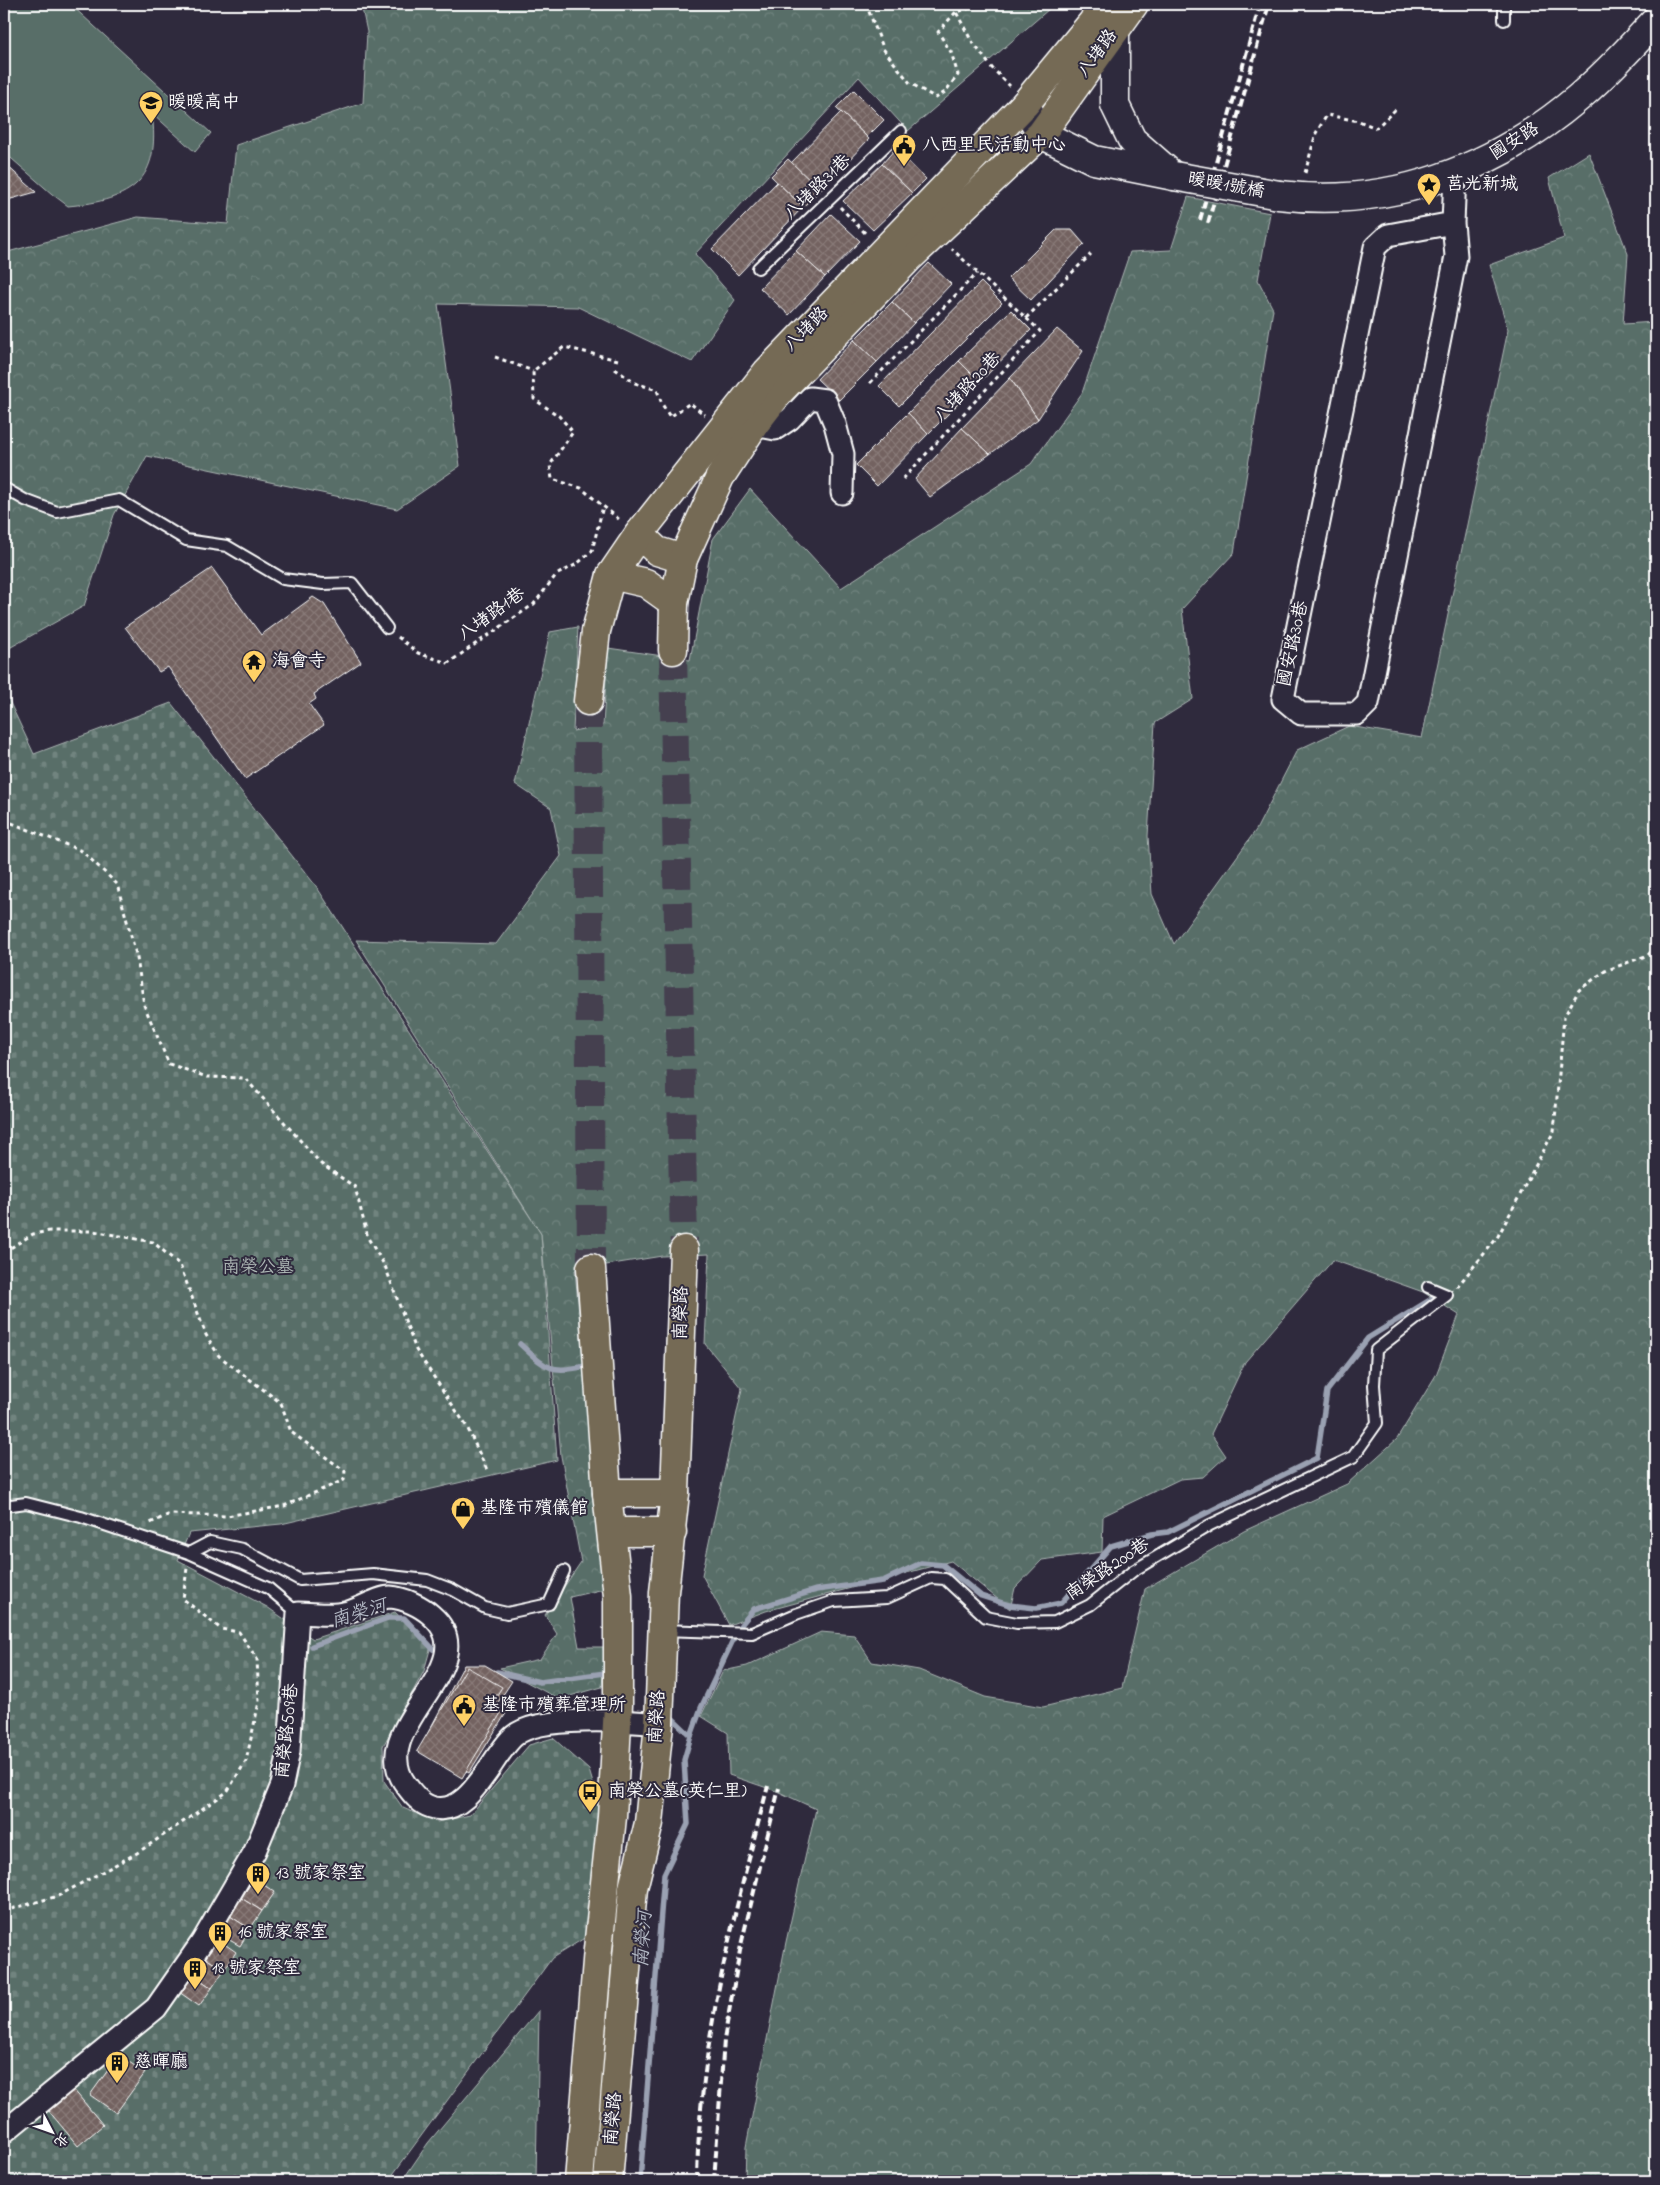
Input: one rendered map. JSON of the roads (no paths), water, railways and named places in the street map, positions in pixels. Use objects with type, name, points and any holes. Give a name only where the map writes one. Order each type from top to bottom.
[{"type":"main road","name":"八堵路","points":[[588,701],[596,631],[611,575],[638,534],[767,372],[1025,104],[1092,23],[1104,4]]},
{"type":"main road","name":"八堵路","points":[[673,650],[674,603],[682,559],[720,477],[754,425],[781,390],[936,231],[1041,134],[1134,4]]},
{"type":"main road","points":[[638,534],[657,551],[682,559]]},
{"type":"main road","points":[[611,575],[646,583],[674,603]]},
{"type":"main road","name":"南榮路","points":[[608,2181],[633,1888],[649,1823],[659,1724],[661,1630],[675,1493],[684,1250]]},
{"type":"main road","name":"南榮路","points":[[579,2181],[598,1949],[612,1817],[617,1720],[618,1596],[607,1493],[591,1268]]},
{"type":"main road","points":[[607,1493],[675,1493]]},
{"type":"main road","points":[[612,1532],[672,1532]]},
{"type":"street","name":"國安路","points":[[1288,196],[1328,198],[1380,193],[1455,174],[1506,150],[1552,118],[1607,72],[1656,20]]},
{"type":"street","points":[[1115,32],[1115,106],[1132,140],[1174,176]]},
{"type":"street","points":[[1025,104],[1041,134],[1094,160],[1174,176]]},
{"type":"street","name":"國安路30巷","points":[[1454,223],[1388,235],[1375,247],[1283,699],[1301,714],[1357,714],[1368,703],[1456,256],[1454,223],[1455,174]]},
{"type":"street","name":"暖暖1號橋","points":[[1174,176],[1288,196]]},
{"type":"street","points":[[754,425],[775,429],[790,419],[810,398],[825,400],[835,424],[843,454],[842,493]]},
{"type":"street","points":[[298,1613],[343,1614],[390,1597],[421,1606],[436,1619],[445,1637],[447,1655],[441,1671],[404,1728],[397,1754],[399,1776],[415,1796],[430,1807],[444,1809],[463,1802],[514,1736],[530,1727],[617,1720],[659,1724]]},
{"type":"street","name":"南榮路509巷","points":[[4,2132],[156,2008],[202,1942],[250,1859],[282,1785],[288,1751],[298,1613]]},
{"type":"lane","points":[[1504,4],[1504,20]]},
{"type":"lane","name":"八堵路31巷","points":[[758,268],[901,131]]},
{"type":"lane","points":[[4,488],[25,500],[56,512],[119,500],[186,540],[227,546],[283,579],[323,584],[352,583],[387,628]]},
{"type":"lane","name":"南榮路200巷","points":[[661,1630],[752,1633],[796,1614],[834,1601],[887,1598],[931,1578],[945,1579],[986,1617],[1017,1623],[1055,1622],[1090,1605],[1133,1570],[1210,1525],[1353,1457],[1377,1423],[1376,1350],[1444,1298],[1428,1287]]},
{"type":"lane","points":[[4,1506],[26,1503],[81,1517],[189,1553],[268,1588],[298,1613]]},
{"type":"lane","points":[[189,1553],[210,1542],[242,1549],[300,1580],[373,1574],[427,1580],[453,1590],[485,1608],[506,1613],[549,1604],[564,1571]]},
{"type":"waterway","points":[[740,1626],[754,1609],[816,1590],[883,1581],[921,1563],[943,1565],[981,1596],[1009,1605],[1036,1608],[1061,1603],[1111,1546],[1152,1534],[1168,1532],[1317,1458],[1327,1391],[1368,1338],[1433,1298]]},
{"type":"waterway","points":[[520,1344],[536,1359],[549,1367],[564,1369],[586,1366]]},
{"type":"waterway","name":"南榮河","points":[[312,1646],[388,1618],[404,1618],[433,1649]]},
{"type":"waterway","points":[[691,1736],[701,1708],[733,1640]]},
{"type":"waterway","name":"南榮河","points":[[497,1672],[540,1682],[605,1673]]},
{"type":"waterway","name":"南榮河","points":[[640,2181],[664,1874],[688,1824],[684,1760],[691,1736],[669,1715]]},
{"type":"tunnel","points":[[673,650],[684,1250]]},
{"type":"tunnel","points":[[588,701],[591,1268]]},
{"type":"railway","points":[[1200,220],[1260,4]]},
{"type":"railway","points":[[1208,223],[1269,4]]},
{"type":"railway","points":[[697,2181],[699,2130],[711,2031],[742,1884],[768,1786]]},
{"type":"railway","points":[[714,2181],[724,2040],[741,1945],[779,1788]]},
{"type":"place","name":"暖暖高中","points":[[151,124]]},
{"type":"place","name":"八西里民活動中心","points":[[904,167]]},
{"type":"place","name":"莒光新城","points":[[1429,206]]},
{"type":"place","name":"海會寺","points":[[254,683]]},
{"type":"place","name":"基隆市殯儀館","points":[[463,1530]]},
{"type":"place","name":"基隆市殯葬管理所","points":[[464,1727]]},
{"type":"place","name":"南榮公墓(英仁里)","points":[[590,1813]]},
{"type":"place","name":"13 號家祭室","points":[[258,1895]]},
{"type":"place","name":"16 號家祭室","points":[[220,1954]]},
{"type":"place","name":"18 號家祭室","points":[[195,1990]]},
{"type":"place","name":"慈暉廳","points":[[117,2084]]},
{"type":"park label","name":"南榮公墓","points":[[258,1268]]}]
